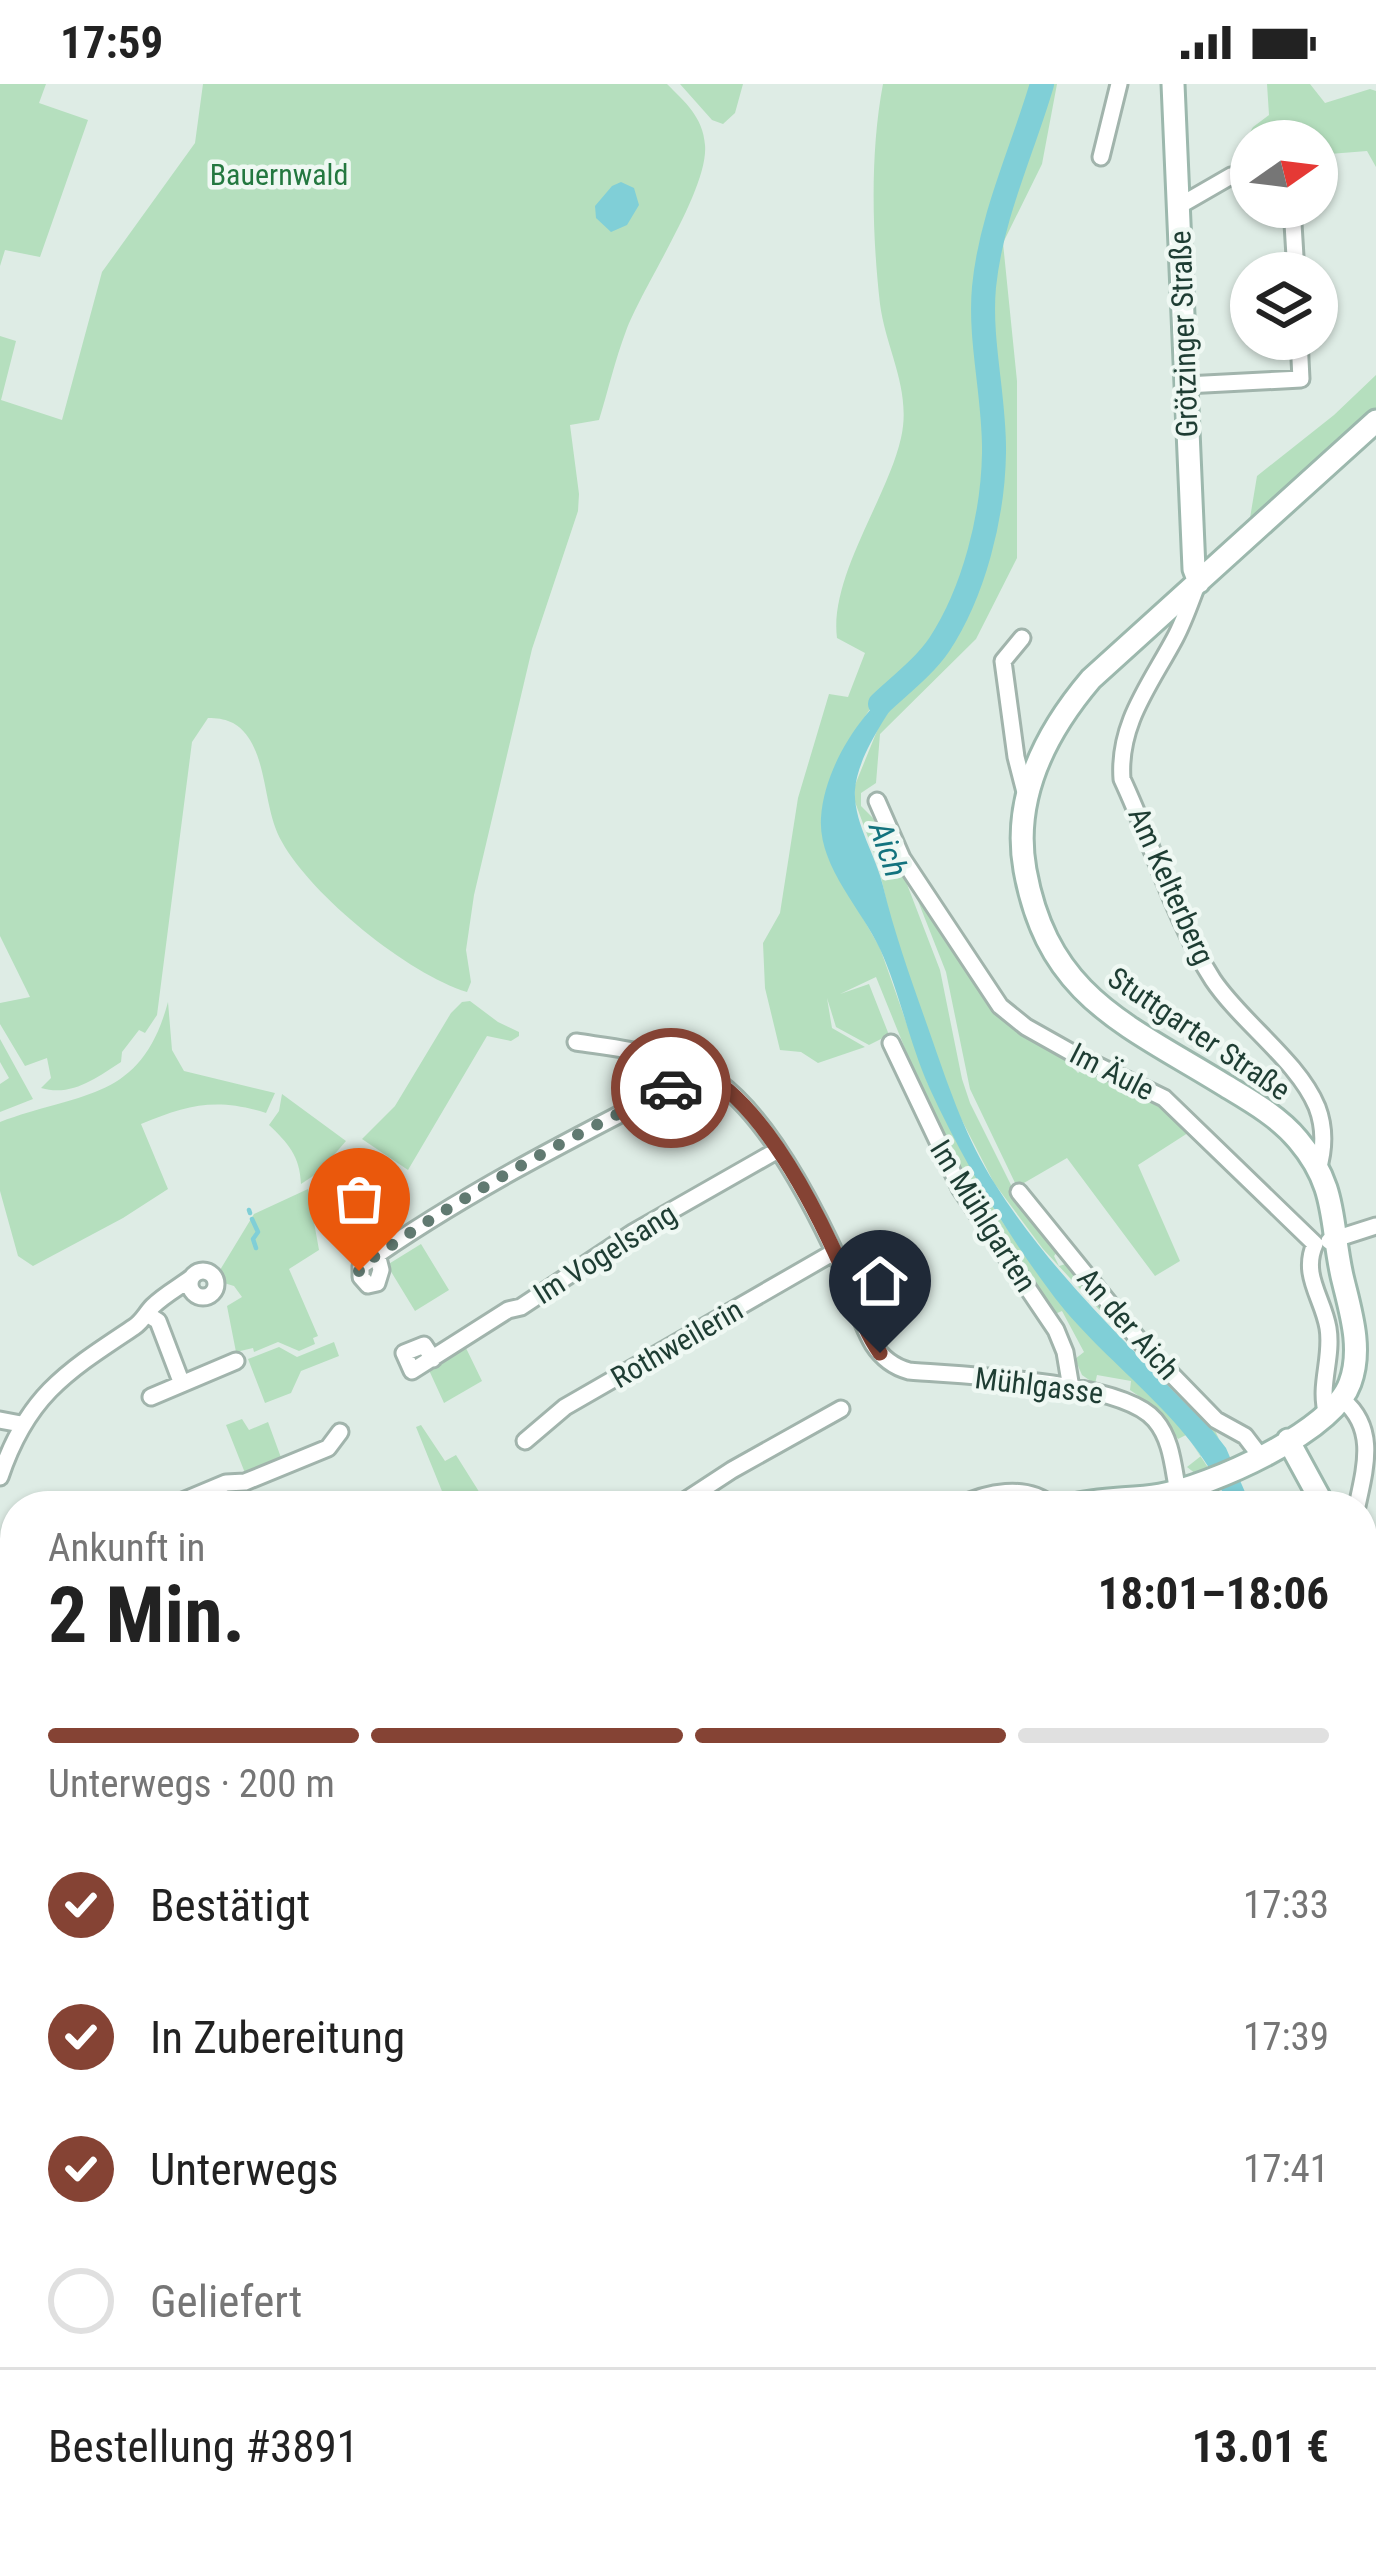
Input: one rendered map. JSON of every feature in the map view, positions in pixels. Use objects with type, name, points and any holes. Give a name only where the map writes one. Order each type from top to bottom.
[{"type":"main road","name":"Grötzinger Straße","points":[[1173,84],[1198,582]]},
{"type":"main road","name":"Stuttgarter Straße","points":[[1335,1407],[1352,1379],[1355,1352],[1335,1213],[1318,1171],[1298,1140],[1275,1118],[1086,995],[1045,941],[1023,859],[1026,796],[1044,750],[1071,703],[1115,656],[1376,422]]},
{"type":"main road","points":[[1181,1491],[1239,1468],[1255,1449],[1288,1440],[1335,1407]]},
{"type":"main road","points":[[1288,1440],[1316,1491]]},
{"type":"street","points":[[1101,157],[1119,84]]},
{"type":"street","points":[[1179,206],[1230,177]]},
{"type":"street","points":[[1186,385],[1301,379],[1300,360]]},
{"type":"street","name":"Am Kelterberg","points":[[1198,582],[1178,633],[1128,723],[1120,752],[1122,779],[1212,979],[1243,1020],[1302,1080],[1317,1107],[1323,1142],[1318,1171]]},
{"type":"street","points":[[1022,638],[1003,662],[1026,796]]},
{"type":"street","name":"Im Äule","points":[[877,801],[902,858],[987,991],[1012,1017],[1073,1054],[1164,1098],[1315,1244]]},
{"type":"street","name":"Im Äule","points":[[922,869],[952,931]]},
{"type":"street","name":"Mühlgasse","points":[[576,1042],[636,1052],[702,1072],[739,1099],[778,1150],[834,1252],[874,1344],[890,1363],[909,1371],[1113,1394],[1142,1407],[1154,1419],[1170,1448],[1178,1491]]},
{"type":"street","name":"Im Mühlgarten","points":[[891,1043],[960,1188],[1056,1330],[1071,1388]]},
{"type":"street","points":[[377,1254],[520,1167],[702,1072]]},
{"type":"street","name":"Im Vogelsang","points":[[433,1359],[634,1232],[778,1150]]},
{"type":"street","name":"An der Aich","points":[[1018,1192],[1143,1345],[1216,1420],[1255,1449]]},
{"type":"street","points":[[1360,1491],[1366,1466],[1363,1416],[1335,1407],[1323,1396],[1329,1334],[1308,1265],[1315,1244],[1376,1226]]},
{"type":"street","name":"Rothweilerin","points":[[524,1442],[565,1407],[834,1252]]},
{"type":"street","points":[[0,1477],[21,1424],[67,1371],[140,1323],[191,1278]]},
{"type":"street","points":[[147,1314],[158,1322],[182,1384]]},
{"type":"street","points":[[151,1396],[236,1361]]},
{"type":"street","points":[[702,1491],[842,1408]]},
{"type":"street","points":[[0,1420],[21,1424]]},
{"type":"street","points":[[207,1491],[226,1483],[245,1483],[328,1448],[340,1432]]},
{"type":"green space","points":[[0,84],[46,84],[39,103],[88,120],[40,257],[5,250],[0,266]]},
{"type":"green space","name":"Bauernwald","points":[[203,84],[667,84],[701,126],[703,164],[686,211],[626,331],[599,420],[570,425],[578,511],[532,649],[474,895],[466,950],[471,982],[467,992],[390,951],[315,886],[276,830],[259,761],[248,737],[231,722],[208,718],[192,742],[157,1015],[145,1033],[139,1030],[122,1052],[121,1062],[83,1084],[52,1090],[41,1088],[51,1078],[47,1058],[25,1066],[0,1024],[0,1003],[30,997],[0,936],[0,336],[16,341],[1,400],[62,420],[102,272],[195,143]]},
{"type":"green space","points":[[680,84],[743,84],[735,113],[723,124],[712,120]]},
{"type":"green space","points":[[883,84],[1057,84],[1042,164],[1003,243],[1017,381],[1017,558],[976,639],[880,734],[876,783],[861,793],[861,806],[880,825],[895,853],[940,970],[970,1103],[1016,1195],[1058,1251],[1054,1256],[1059,1266],[1069,1263],[1104,1309],[1211,1422],[1219,1439],[1043,1249],[994,1183],[951,1099],[855,802],[855,785],[879,726],[906,686],[876,700],[848,742],[821,820],[828,857],[880,948],[928,1084],[997,1214],[1055,1297],[1175,1418],[1191,1442],[1186,1435],[1178,1439],[1156,1408],[1130,1390],[1131,1381],[1097,1375],[1095,1384],[1082,1375],[1075,1359],[1084,1352],[1062,1311],[1055,1314],[989,1221],[944,1145],[876,977],[840,994],[869,984],[889,1035],[869,1045],[836,1027],[827,998],[832,1028],[865,1047],[818,1063],[801,1052],[780,1050],[765,988],[763,943],[780,913],[798,798],[829,694],[848,697],[865,653],[837,638],[837,614],[850,563],[894,461],[904,420],[901,387],[880,304],[875,250],[874,165]]},
{"type":"green space","points":[[1267,84],[1310,84],[1325,103],[1376,91],[1376,167],[1367,151],[1338,153],[1338,120],[1262,120],[1269,115]]},
{"type":"green space","points":[[1376,375],[1376,408],[1250,518],[1257,476]]},
{"type":"green space","points":[[907,873],[968,974],[1009,1024],[1078,1073],[1087,1066],[1156,1098],[1191,1131],[1138,1165],[1180,1261],[1155,1276],[1067,1158],[1017,1187],[970,1089],[946,972]]},
{"type":"green space","points":[[470,1001],[519,1036],[511,1041],[487,1036],[408,1170],[362,1139],[395,1106],[451,1013]]},
{"type":"green space","points":[[168,1002],[172,1050],[184,1071],[275,1093],[266,1113],[232,1105],[202,1105],[141,1124],[168,1189],[33,1266],[18,1256],[0,1191],[0,1122],[82,1097],[125,1076],[156,1035]]},
{"type":"green space","points":[[0,1039],[33,1099],[0,1112],[0,1084],[9,1078],[0,1062]]},
{"type":"green space","points":[[282,1094],[346,1141],[319,1172],[301,1184],[292,1151],[269,1125],[279,1111]]},
{"type":"green space","points":[[308,1189],[319,1250],[289,1269],[318,1336],[313,1338],[315,1344],[299,1351],[278,1342],[254,1352],[253,1348],[236,1352],[227,1306],[242,1297],[234,1286],[224,1283],[220,1270],[254,1214]]},
{"type":"green space","points":[[421,1244],[449,1290],[415,1311],[387,1265]]},
{"type":"green space","points":[[334,1342],[339,1356],[301,1371],[291,1393],[265,1403],[248,1359],[279,1347],[297,1357]]},
{"type":"green space","points":[[465,1346],[482,1381],[444,1403],[428,1368]]},
{"type":"green space","points":[[242,1419],[249,1430],[268,1422],[283,1463],[247,1478],[226,1425]]},
{"type":"green space","points":[[421,1425],[445,1461],[456,1455],[479,1491],[442,1491],[416,1427]]},
{"type":"green space","points":[[1201,1456],[1209,1469],[1196,1474],[1187,1467]]},
{"type":"water","points":[[621,182],[634,188],[639,205],[627,225],[611,232],[596,218],[595,206]]},
{"type":"water","points":[[902,681],[907,685],[861,764],[855,802],[960,1115],[985,1167],[1018,1218],[1097,1313],[1212,1430],[1226,1448],[1245,1491],[1222,1491],[1173,1421],[1055,1298],[1019,1248],[942,1115],[880,949],[833,870],[822,836],[824,799],[837,760],[860,723]]},
{"type":"waterway","name":"Aich","points":[[880,704],[939,645],[962,602],[979,553],[994,453],[984,287],[1000,209],[1042,84]]},
{"type":"waterway","points":[[252,1219],[258,1232],[253,1239],[256,1248]]},
{"type":"way so far","points":[[359,1271],[433,1216],[671,1088]]},
{"type":"route","points":[[671,1088],[702,1072],[758,1120],[841,1265],[880,1353]]}]
